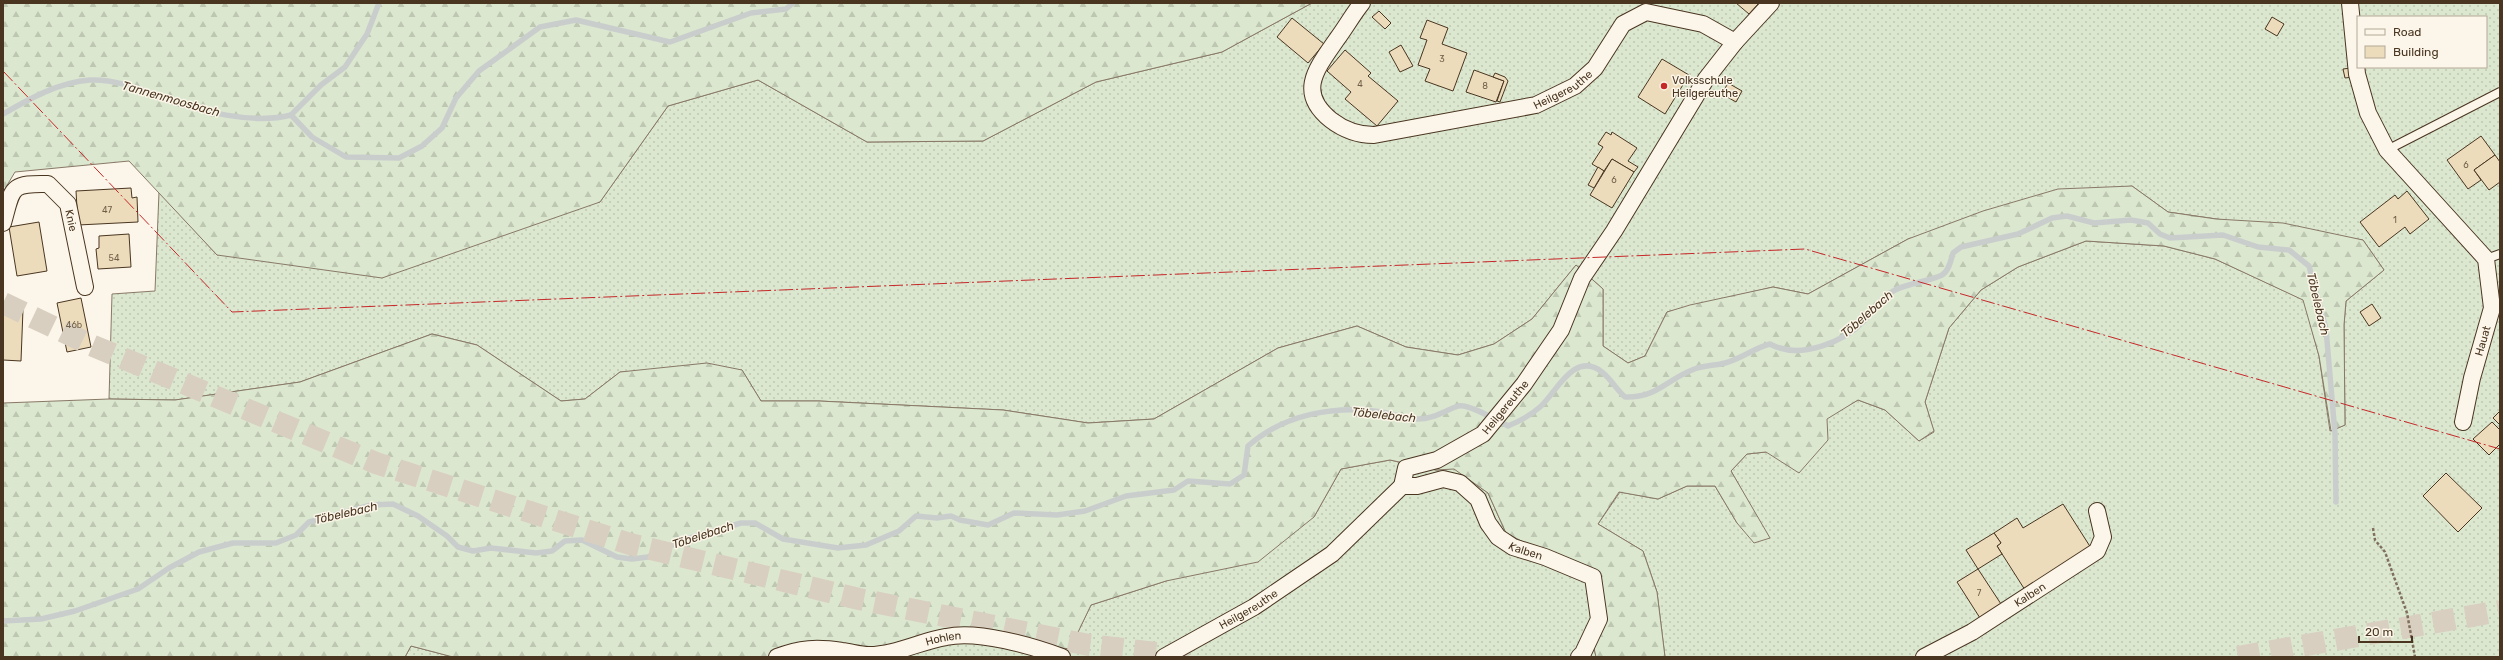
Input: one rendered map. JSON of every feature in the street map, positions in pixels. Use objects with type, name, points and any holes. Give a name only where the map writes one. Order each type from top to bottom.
[{"type":"street","name":"Heilgereuthe","points":[[1362,3],[1320,63],[1312,79],[1313,98],[1318,109],[1338,125],[1360,135],[1374,135],[1536,105],[1575,86],[1595,68],[1622,24],[1646,12],[1703,24],[1735,42]]},
{"type":"street","name":"Heilgereuthe","points":[[1164,657],[1254,606],[1332,554],[1402,486],[1406,468],[1437,460],[1484,434],[1524,384],[1561,330],[1582,278],[1614,231],[1706,79],[1735,42],[1771,3]]},
{"type":"street","points":[[2350,3],[2357,74],[2368,113],[2387,150],[2493,256],[2500,276]]},
{"type":"street","name":"Knie","points":[[3,223],[12,192],[23,183],[48,184],[68,204],[85,287]]},
{"type":"street","name":"Hauat","points":[[2463,422],[2472,378],[2492,308],[2493,256]]},
{"type":"street","name":"Kalben","points":[[1402,486],[1417,486],[1443,479],[1460,483],[1478,499],[1488,523],[1498,537],[1508,544],[1594,577],[1599,619],[1582,656]]},
{"type":"street","name":"Kalben","points":[[1924,657],[1972,632],[2097,551],[2103,537],[2097,511]]},
{"type":"street","name":"Hohlen","points":[[777,657],[799,648],[831,649],[869,655],[909,647],[947,636],[979,637],[1031,645],[1062,657]]},
{"type":"lane","points":[[2387,150],[2500,92]]},
{"type":"path","points":[[2373,528],[2374,540],[2385,552],[2407,613],[2415,657]]},
{"type":"green space","points":[[3,3],[1312,3],[1222,52],[1096,82],[983,141],[867,142],[758,80],[668,106],[600,202],[382,278],[217,255],[129,161],[15,172],[3,192]]},
{"type":"green space","points":[[1312,3],[2500,3],[2500,657],[1665,657],[1657,592],[1643,551],[1598,524],[1620,492],[1658,499],[1687,486],[1715,486],[1737,523],[1769,538],[1731,471],[1747,454],[1766,452],[1858,400],[1885,410],[1919,441],[1934,432],[1925,402],[1949,328],[1981,290],[2018,267],[2086,241],[2164,246],[2215,259],[2304,300],[2319,356],[2330,431],[2345,425],[2344,325],[2346,301],[2384,270],[2363,240],[2168,212],[2132,186],[1908,239],[1808,294],[1773,287],[1667,312],[1645,356],[1628,363],[1603,346],[1603,289],[1576,265],[1532,319],[1494,344],[1458,355],[1406,347],[1357,326],[1278,348],[1154,419],[1088,423],[1003,410],[819,401],[761,401],[742,370],[620,372],[585,399],[561,401],[477,345],[432,334],[300,382],[175,400],[109,399],[112,294],[155,291],[159,192],[217,255],[600,202],[668,106],[758,80],[867,142],[983,141],[1096,82],[1222,52]]},
{"type":"green space","points":[[2132,186],[2168,212],[2216,219],[2283,223],[2363,240],[2384,270],[2346,301],[2344,325],[2345,425],[2331,431],[2319,356],[2303,300],[2215,259],[2164,246],[2086,241],[2018,267],[1981,290],[1949,328],[1925,402],[1934,431],[1919,441],[1885,410],[1858,400],[1827,419],[1828,440],[1799,473],[1766,452],[1747,454],[1731,471],[1770,538],[1754,543],[1737,523],[1715,486],[1687,486],[1658,499],[1619,492],[1598,524],[1643,551],[1657,592],[1665,657],[1596,657],[1594,648],[1596,572],[1545,553],[1506,533],[1488,493],[1454,469],[1436,470],[1390,460],[1341,469],[1314,517],[1258,562],[1166,581],[1091,605],[1070,649],[939,631],[879,650],[791,657],[453,657],[411,646],[405,657],[3,657],[3,403],[109,399],[175,400],[300,382],[432,334],[477,345],[561,401],[585,399],[620,372],[707,363],[742,370],[761,401],[819,401],[1003,410],[1088,423],[1154,419],[1278,348],[1357,326],[1406,347],[1458,355],[1494,344],[1532,319],[1576,265],[1603,289],[1603,346],[1628,363],[1645,356],[1667,312],[1690,305],[1773,287],[1808,294],[1908,239],[1983,211],[2058,189]]},
{"type":"green space","points":[[1390,460],[1436,470],[1454,468],[1488,493],[1506,533],[1596,572],[1594,648],[1596,657],[791,657],[939,631],[1070,648],[1091,605],[1166,581],[1314,517],[1341,469]]},
{"type":"green space","points":[[411,646],[453,657],[405,657]]},
{"type":"building","points":[[1736,3],[1759,3],[1749,14]]},
{"type":"building","points":[[1379,11],[1391,23],[1385,29],[1372,17]]},
{"type":"building","points":[[2272,17],[2284,24],[2277,36],[2265,29]]},
{"type":"building","points":[[1292,18],[1324,44],[1308,63],[1277,37]]},
{"type":"building","points":[[1427,20],[1448,28],[1442,44],[1467,53],[1453,91],[1425,81],[1430,69],[1418,65],[1427,40],[1420,38]]},
{"type":"building","points":[[1401,45],[1413,66],[1400,72],[1389,52]]},
{"type":"building","points":[[1345,50],[1371,73],[1368,76],[1398,101],[1377,126],[1345,99],[1351,92],[1327,71]]},
{"type":"building","name":"Volksschule Heilgereuthe","points":[[1662,59],[1689,75],[1665,114],[1638,97]]},
{"type":"building","points":[[2351,68],[2353,77],[2345,78],[2343,69]]},
{"type":"building","points":[[1474,70],[1504,81],[1496,102],[1466,92]]},
{"type":"building","points":[[1495,73],[1505,77],[1508,81],[1500,102],[1497,101],[1504,81],[1493,77]]},
{"type":"building","points":[[1728,83],[1742,91],[1736,102],[1722,94]]},
{"type":"building","points":[[1606,132],[1611,135],[1612,132],[1637,148],[1628,161],[1638,167],[1634,172],[1612,159],[1604,171],[1592,164],[1603,147],[1598,144]]},
{"type":"building","points":[[2481,136],[2495,155],[2474,170],[2481,180],[2468,189],[2447,160]]},
{"type":"building","points":[[2495,155],[2500,162],[2500,182],[2489,190],[2474,170]]},
{"type":"building","points":[[1612,159],[1634,172],[1612,208],[1590,195]]},
{"type":"building","points":[[1598,167],[1604,171],[1594,188],[1588,185]]},
{"type":"building","points":[[131,188],[132,198],[137,197],[138,222],[78,225],[76,191]]},
{"type":"building","points":[[2407,191],[2429,219],[2410,234],[2405,227],[2379,247],[2360,222],[2395,195],[2398,199]]},
{"type":"building","points":[[39,222],[47,271],[17,276],[9,227]]},
{"type":"building","points":[[129,234],[131,267],[98,269],[96,249],[99,248],[99,236]]},
{"type":"building","points":[[81,298],[91,347],[67,352],[57,303]]},
{"type":"building","points":[[2372,304],[2381,318],[2369,326],[2360,312]]},
{"type":"building","points":[[3,308],[23,309],[21,361],[3,360]]},
{"type":"building","points":[[2500,411],[2500,425],[2493,418]]},
{"type":"building","points":[[2492,422],[2500,430],[2500,444],[2489,455],[2473,439]]},
{"type":"building","points":[[2446,473],[2482,508],[2458,532],[2423,496]]},
{"type":"building","points":[[2063,504],[2091,548],[2025,590],[1997,546],[2001,543],[1994,533],[2017,518],[2023,528]]},
{"type":"building","points":[[1994,533],[2001,543],[1997,546],[2002,554],[1978,569],[1966,550]]},
{"type":"building","points":[[1978,569],[2001,604],[1980,618],[1957,582]]},
{"type":"waterway","points":[[291,115],[321,85],[345,67],[367,34],[379,3]]},
{"type":"waterway","name":"Tannenmoosbach","points":[[3,114],[34,97],[67,84],[78,81],[100,80],[127,85],[177,103],[209,112],[260,118],[276,118],[291,115],[312,137],[346,157],[399,158],[422,146],[442,128],[456,98],[479,71],[540,27],[576,20],[670,42],[751,13],[786,9],[793,3]]},
{"type":"waterway","name":"Töbelebach","points":[[3,621],[41,619],[75,611],[138,589],[169,568],[199,552],[233,543],[276,543],[296,535],[309,522],[371,505],[393,504],[418,516],[447,536],[458,547],[473,551],[491,548],[536,553],[552,551],[565,541],[582,540],[617,557],[632,559],[648,557],[680,541],[741,523],[755,523],[783,539],[838,548],[866,545],[899,531],[916,516],[937,518],[951,516],[960,520],[988,525],[1014,513],[1057,515],[1085,511],[1126,496],[1174,490],[1188,481],[1230,484],[1244,475],[1248,446],[1262,435],[1278,426],[1311,414],[1328,411],[1364,410],[1382,412],[1413,419],[1423,419],[1458,406],[1463,406],[1476,410],[1508,426],[1525,418],[1540,407],[1566,376],[1583,366],[1592,367],[1602,372],[1625,397],[1636,397],[1653,392],[1692,370],[1731,361],[1770,344],[1782,349],[1794,350],[1807,350],[1820,347],[1845,336],[1856,328],[1882,300],[1895,290],[1942,275],[1948,268],[1953,253],[1961,247],[2018,234],[2052,218],[2067,216],[2094,223],[2131,220],[2148,223],[2160,234],[2170,238],[2223,235],[2258,247],[2289,250],[2309,266],[2326,329],[2335,434],[2336,502]]},
{"type":"tunnel","points":[[3,303],[91,345],[376,463],[630,544],[859,599],[1089,645],[1191,657]]},
{"type":"tunnel","points":[[2238,657],[2500,611]]},
{"type":"power","points":[[3,71],[232,312],[1805,249],[2500,449]]},
{"type":"place","name":"Volksschule Heilgereuthe","points":[[1664,86]]}]
